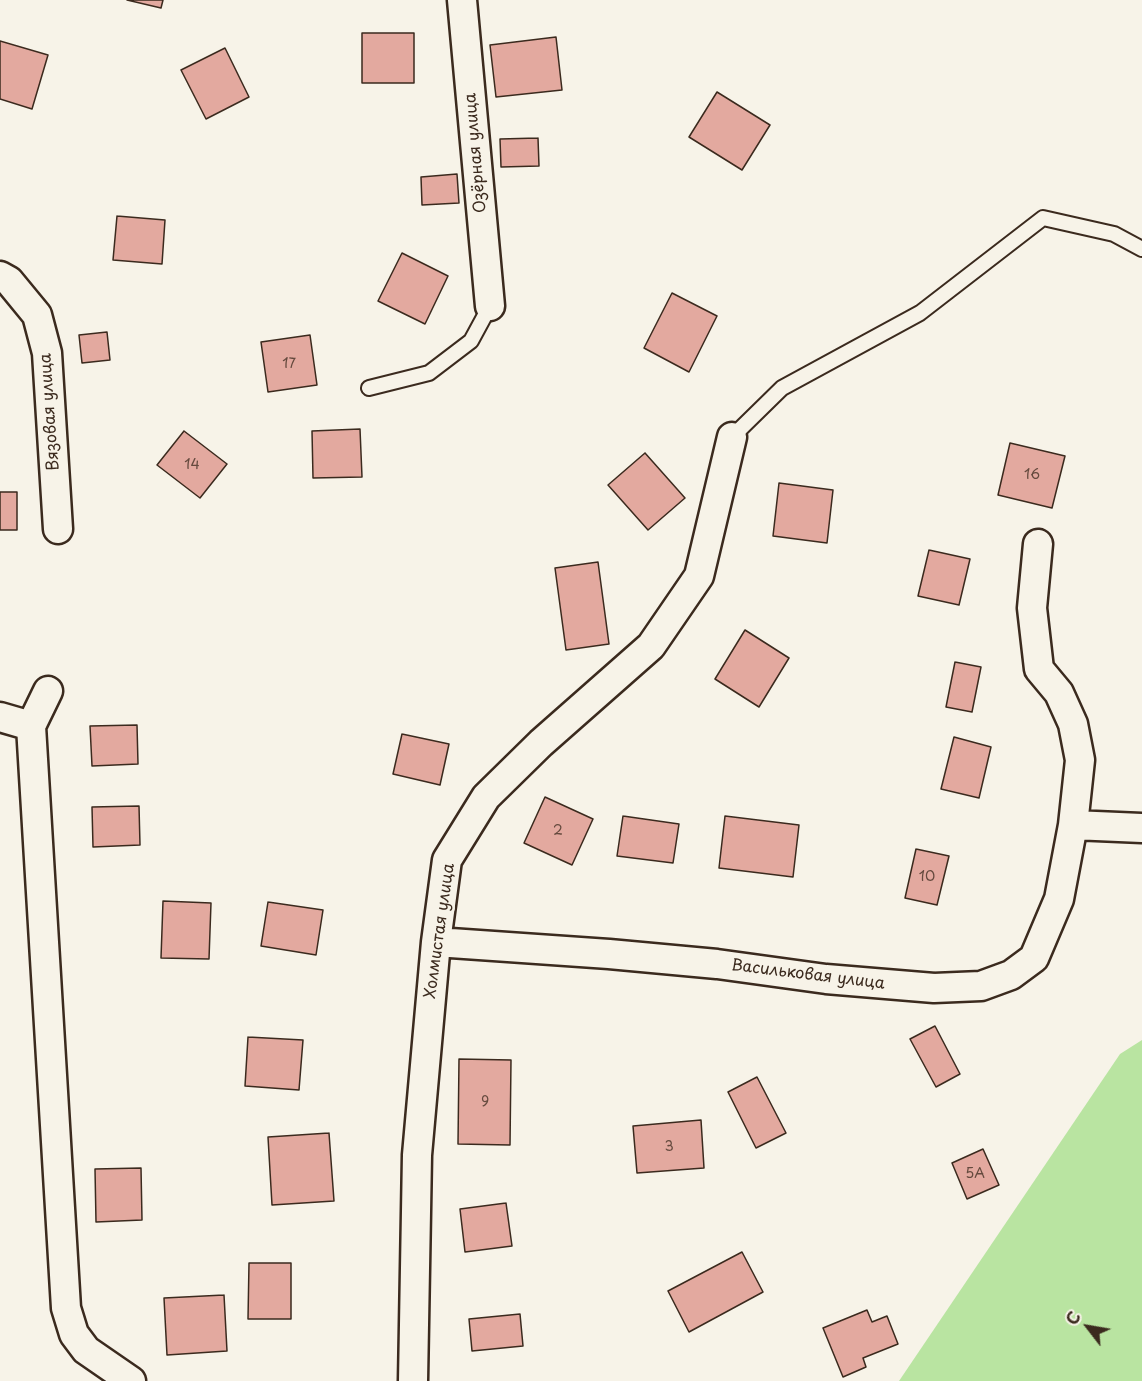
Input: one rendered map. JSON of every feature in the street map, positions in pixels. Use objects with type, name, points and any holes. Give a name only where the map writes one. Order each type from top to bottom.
[{"type":"street","name":"Озёрная улица","points":[[462,0],[490,306]]},
{"type":"street","name":"Вязовая улица","points":[[0,276],[9,280],[37,315],[47,353],[58,529]]},
{"type":"street","name":"Холмистая улица","points":[[413,1381],[417,1155],[436,942],[447,860],[486,797],[541,742],[651,646],[699,576],[732,437]]},
{"type":"street","name":"Васильковая улица","points":[[436,942],[609,954],[695,962],[826,979],[934,988],[981,986],[1011,975],[1034,958],[1059,899],[1073,825],[1080,760],[1073,724],[1064,703],[1059,693],[1039,669],[1032,608],[1038,544]]},
{"type":"street","points":[[48,691],[31,726],[66,1308],[74,1334],[86,1350],[130,1381]]},
{"type":"street","points":[[0,717],[31,726]]},
{"type":"street","points":[[1073,825],[1142,828]]},
{"type":"lane","points":[[732,437],[782,388],[920,313],[1043,218],[1114,234],[1142,249]]},
{"type":"lane","points":[[369,388],[429,373],[471,341],[490,306]]},
{"type":"green space","points":[[1142,1040],[1142,1381],[899,1381],[1120,1054]]},
{"type":"building","points":[[127,0],[163,0],[161,8]]},
{"type":"building","points":[[362,33],[414,33],[414,83],[362,83]]},
{"type":"building","points":[[556,37],[562,90],[496,97],[490,45]]},
{"type":"building","points":[[0,41],[48,55],[32,109],[0,99]]},
{"type":"building","points":[[225,48],[249,97],[206,119],[181,70]]},
{"type":"building","points":[[717,92],[770,125],[742,170],[689,137]]},
{"type":"building","points":[[538,138],[539,166],[501,167],[500,139]]},
{"type":"building","points":[[457,174],[459,203],[422,205],[421,177]]},
{"type":"building","points":[[117,216],[165,220],[162,264],[113,260]]},
{"type":"building","points":[[402,253],[448,276],[425,324],[378,301]]},
{"type":"building","points":[[672,293],[717,316],[689,372],[644,348]]},
{"type":"building","points":[[107,332],[110,360],[82,363],[79,335]]},
{"type":"building","points":[[310,335],[317,385],[268,392],[261,342]]},
{"type":"building","points":[[360,429],[362,477],[313,478],[312,431]]},
{"type":"building","points":[[184,431],[227,464],[200,498],[157,465]]},
{"type":"building","points":[[1010,443],[1065,456],[1052,508],[998,495]]},
{"type":"building","points":[[645,453],[685,498],[648,530],[608,485]]},
{"type":"building","points":[[779,483],[833,490],[827,543],[773,536]]},
{"type":"building","points":[[0,492],[17,492],[17,530],[0,530]]},
{"type":"building","points":[[929,550],[970,559],[959,605],[918,596]]},
{"type":"building","points":[[598,562],[609,644],[566,650],[555,568]]},
{"type":"building","points":[[745,630],[789,658],[759,707],[715,679]]},
{"type":"building","points":[[955,662],[981,667],[972,712],[946,707]]},
{"type":"building","points":[[137,725],[138,764],[92,766],[90,726]]},
{"type":"building","points":[[402,734],[449,744],[440,785],[393,774]]},
{"type":"building","points":[[954,737],[991,747],[979,798],[941,789]]},
{"type":"building","points":[[545,797],[593,819],[572,865],[524,843]]},
{"type":"building","points":[[139,806],[140,845],[93,847],[92,807]]},
{"type":"building","points":[[623,816],[679,824],[673,863],[617,856]]},
{"type":"building","points":[[725,816],[799,825],[793,877],[719,868]]},
{"type":"building","points":[[916,849],[949,856],[937,905],[905,898]]},
{"type":"building","points":[[163,901],[211,903],[209,959],[161,958]]},
{"type":"building","points":[[268,902],[323,910],[316,955],[261,946]]},
{"type":"building","points":[[935,1026],[960,1074],[936,1087],[910,1039]]},
{"type":"building","points":[[248,1037],[303,1040],[299,1090],[245,1086]]},
{"type":"building","points":[[459,1059],[511,1060],[510,1145],[458,1144]]},
{"type":"building","points":[[757,1077],[786,1133],[756,1148],[728,1092]]},
{"type":"building","points":[[701,1120],[704,1168],[637,1173],[633,1126]]},
{"type":"building","points":[[329,1133],[334,1201],[272,1205],[268,1137]]},
{"type":"building","points":[[983,1149],[999,1185],[967,1199],[952,1163]]},
{"type":"building","points":[[141,1168],[142,1220],[96,1222],[95,1169]]},
{"type":"building","points":[[506,1203],[512,1246],[465,1252],[460,1209]]},
{"type":"building","points":[[742,1252],[763,1292],[689,1332],[668,1291]]},
{"type":"building","points":[[249,1263],[291,1263],[291,1319],[248,1319]]},
{"type":"building","points":[[224,1295],[227,1351],[167,1355],[164,1298]]},
{"type":"building","points":[[867,1310],[872,1322],[887,1316],[898,1344],[863,1358],[866,1367],[843,1377],[823,1328]]},
{"type":"building","points":[[520,1314],[523,1346],[472,1351],[469,1319]]}]
